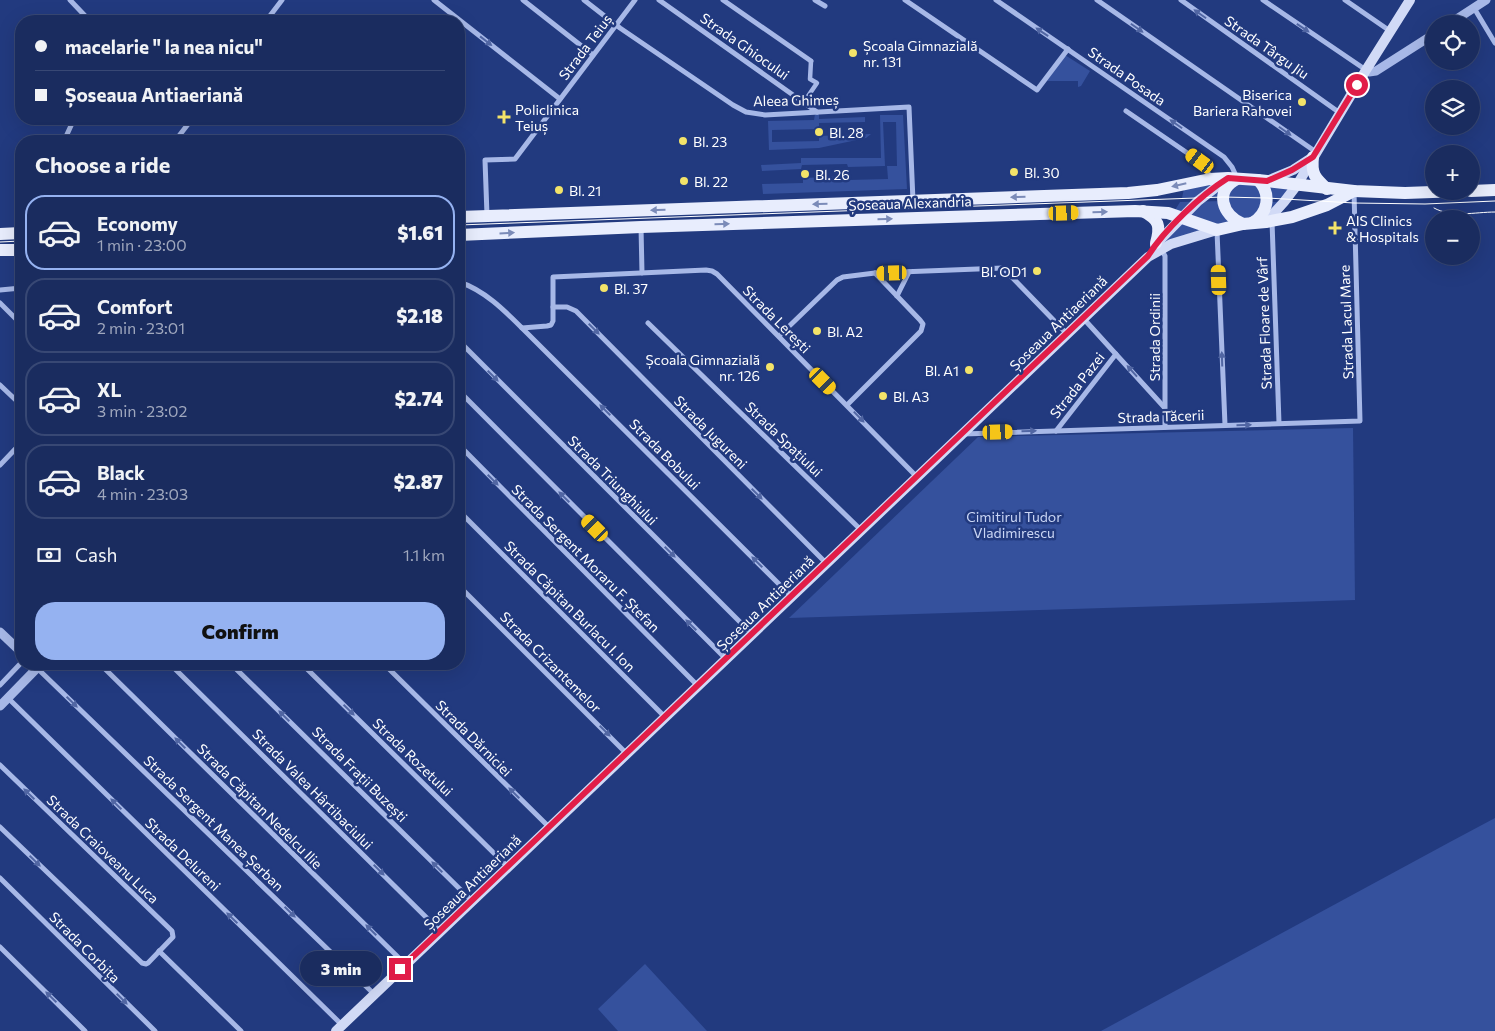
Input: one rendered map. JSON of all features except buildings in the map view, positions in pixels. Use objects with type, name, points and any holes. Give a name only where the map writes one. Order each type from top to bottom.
[{"type":"main road","points":[[1269,221],[1297,185],[1410,0]]},
{"type":"main road","points":[[1232,178],[1225,191],[1223,204],[1230,216],[1247,223],[1261,216],[1266,206],[1262,180],[1292,170],[1314,155]]},
{"type":"main road","points":[[1314,155],[1313,174],[1327,189]]},
{"type":"main road","name":"Șoseaua Alexandria","points":[[465,217],[1138,192],[1210,179],[1232,178],[1354,191],[1425,192]]},
{"type":"main road","name":"Șoseaua Antiaeriană","points":[[339,1028],[1159,246],[1181,218],[1207,193],[1232,178]]},
{"type":"main road","points":[[1480,191],[1495,190]]},
{"type":"main road","name":"Șoseaua Alexandria","points":[[465,235],[640,227],[1143,211],[1162,212],[1217,230],[1247,223],[1269,221],[1314,210],[1354,191]]},
{"type":"main road","points":[[1143,211],[1152,216],[1157,222],[1159,246],[1217,230]]},
{"type":"main road","points":[[0,234],[15,233]]},
{"type":"main road","points":[[0,250],[15,250]]},
{"type":"street","points":[[70,0],[84,15]]},
{"type":"street","points":[[271,15],[282,0]]},
{"type":"street","points":[[434,0],[453,15]]},
{"type":"street","points":[[523,0],[593,55]]},
{"type":"street","name":"Aleea Ghimeș","points":[[584,0],[616,25],[746,112],[765,115],[909,107],[913,201]]},
{"type":"street","name":"Strada Teiuș","points":[[487,216],[485,160],[515,160],[635,0]]},
{"type":"street","name":"Strada Ghiocului","points":[[659,0],[818,112]]},
{"type":"street","points":[[723,0],[811,61],[810,79],[817,84],[804,102]]},
{"type":"street","points":[[815,0],[825,6]]},
{"type":"street","points":[[905,0],[1037,90],[1068,49]]},
{"type":"street","name":"Strada Posada","points":[[996,0],[1224,158],[1232,166],[1232,178]]},
{"type":"street","points":[[1097,0],[1314,155]]},
{"type":"street","name":"Strada Târgu Jiu","points":[[1180,0],[1340,113]]},
{"type":"street","points":[[1263,0],[1366,70],[1373,72],[1425,40]]},
{"type":"street","points":[[1345,0],[1391,31]]},
{"type":"street","points":[[1463,15],[1486,0]]},
{"type":"street","points":[[1474,8],[1495,43]]},
{"type":"street","points":[[465,24],[560,99]]},
{"type":"street","points":[[1126,111],[1200,161],[1206,168],[1210,179]]},
{"type":"street","points":[[180,135],[187,125]]},
{"type":"street","name":"Strada Lacul Mare","points":[[1354,191],[1360,421]]},
{"type":"street","name":"Strada Floare de Vârf","points":[[1269,221],[1279,424]]},
{"type":"street","points":[[640,227],[642,273]]},
{"type":"street","points":[[1217,230],[1225,425]]},
{"type":"street","name":"Strada Ordinii","points":[[1159,246],[1165,256],[1165,427]]},
{"type":"street","points":[[779,336],[837,280],[849,276],[875,273],[1003,268],[1067,334]]},
{"type":"street","name":"Strada Lerești","points":[[554,308],[553,277],[712,271],[779,336],[917,477]]},
{"type":"street","points":[[897,296],[909,272]]},
{"type":"street","points":[[847,405],[921,331],[922,324],[920,320],[875,273]]},
{"type":"street","points":[[465,284],[490,299],[522,328],[551,324],[554,308]]},
{"type":"street","points":[[0,290],[15,289]]},
{"type":"street","points":[[0,302],[15,318]]},
{"type":"street","name":"Strada Jugureni","points":[[554,308],[568,307],[576,311],[826,563]]},
{"type":"street","points":[[1083,318],[1164,408]]},
{"type":"street","name":"Strada Spațiului","points":[[648,323],[861,530]]},
{"type":"street","name":"Strada Bobului","points":[[522,328],[792,597]]},
{"type":"street","name":"Strada Triunghiului","points":[[465,347],[752,634]]},
{"type":"street","name":"Strada Pazei","points":[[1056,431],[1116,354]]},
{"type":"street","points":[[0,385],[15,399]]},
{"type":"street","points":[[465,397],[726,659]]},
{"type":"street","name":"Strada Tăcerii","points":[[963,434],[1360,421]]},
{"type":"street","points":[[0,465],[14,450]]},
{"type":"street","name":"Strada Sergent Moraru F. Ștefan","points":[[465,452],[698,686]]},
{"type":"street","name":"Strada Căpitan Burlacu I. Ion","points":[[465,517],[665,718]]},
{"type":"street","name":"Strada Crizantemelor","points":[[465,592],[627,754]]},
{"type":"street","points":[[0,632],[15,646]]},
{"type":"street","points":[[0,685],[15,669]]},
{"type":"street","points":[[0,706],[33,670]]},
{"type":"street","name":"Strada Sergent Manea Șerban","points":[[42,670],[374,994]]},
{"type":"street","name":"Strada Căpitan Nedelcu Ilie","points":[[106,670],[405,964]]},
{"type":"street","name":"Strada Valea Hârtibaciului","points":[[176,670],[440,931]]},
{"type":"street","name":"Strada Frații Buzești","points":[[237,670],[472,901]]},
{"type":"street","name":"Strada Rozetului","points":[[308,670],[508,867]]},
{"type":"street","name":"Strada Dărniciei","points":[[390,670],[549,828]]},
{"type":"street","name":"Strada Delureni","points":[[8,698],[339,1028]]},
{"type":"street","name":"Strada Craioveanu Luca","points":[[0,765],[172,931],[172,938],[160,951]]},
{"type":"street","points":[[0,827],[140,962],[146,964],[160,951],[241,1031]]},
{"type":"street","name":"Strada Corbița","points":[[0,878],[155,1031]]},
{"type":"street","points":[[0,947],[85,1031]]},
{"type":"green space","points":[[1065,55],[1090,71],[1081,86],[1078,87],[1078,81],[1047,81]]},
{"type":"green space","points":[[815,114],[819,114],[819,119],[865,117],[865,122],[819,123],[819,129],[772,130],[772,142],[819,141],[819,136],[871,134],[866,138],[819,148],[769,150],[768,121],[814,120]]},
{"type":"green space","points":[[880,115],[903,115],[907,189],[763,194],[762,184],[803,183],[803,178],[848,176],[849,180],[888,179],[887,166],[897,166],[896,122],[883,122],[885,166],[848,167],[847,164],[802,165],[801,169],[762,171],[761,165],[801,163],[801,158],[881,158]]},
{"type":"green space","points":[[1185,184],[1297,185],[1287,199],[1267,198],[1267,202],[1284,202],[1272,215],[1184,239],[1156,243],[1181,218],[1172,215],[1180,202],[1223,201],[1223,197],[1182,198]]},
{"type":"green space","name":"Cimitirul Tudor Vladimirescu","points":[[1353,428],[1355,600],[789,618],[978,437]]},
{"type":"green space","points":[[1495,818],[1495,1031],[1101,1031],[1450,842]]},
{"type":"green space","points":[[645,964],[707,1031],[618,1031],[598,1009]]},
{"type":"tram line","points":[[465,225],[1223,197],[1354,203],[1425,204],[1495,201]]},
{"type":"tram line","points":[[1434,208],[1456,214],[1495,212]]},
{"type":"tram line","points":[[0,242],[15,241]]},
{"type":"place","name":"Școala Gimnazială nr. 131","points":[[853,53]]},
{"type":"place","name":"Biserica Bariera Rahovei","points":[[1302,102]]},
{"type":"place","name":"Policlinica Teiuș","points":[[504,117]]},
{"type":"place","name":"Bl. 28","points":[[819,132]]},
{"type":"place","name":"Bl. 23","points":[[683,141]]},
{"type":"place","name":"Bl. 30","points":[[1014,172]]},
{"type":"place","name":"Bl. 26","points":[[805,174]]},
{"type":"place","name":"Bl. 22","points":[[684,181]]},
{"type":"place","name":"Bl. 21","points":[[559,190]]},
{"type":"place","name":"AIS Clinics & Hospitals","points":[[1335,228]]},
{"type":"place","name":"Bl. OD1","points":[[1037,271]]},
{"type":"place","name":"Bl. 37","points":[[604,288]]},
{"type":"place","name":"Bl. A2","points":[[817,331]]},
{"type":"place","name":"Școala Gimnazială nr. 126","points":[[770,367]]},
{"type":"place","name":"Bl. A1","points":[[969,370]]},
{"type":"place","name":"Bl. A3","points":[[883,396]]},
{"type":"route","points":[[400,969],[1148,256],[1156,243],[1202,197],[1228,178],[1267,181],[1292,170],[1313,157],[1357,85]]}]
